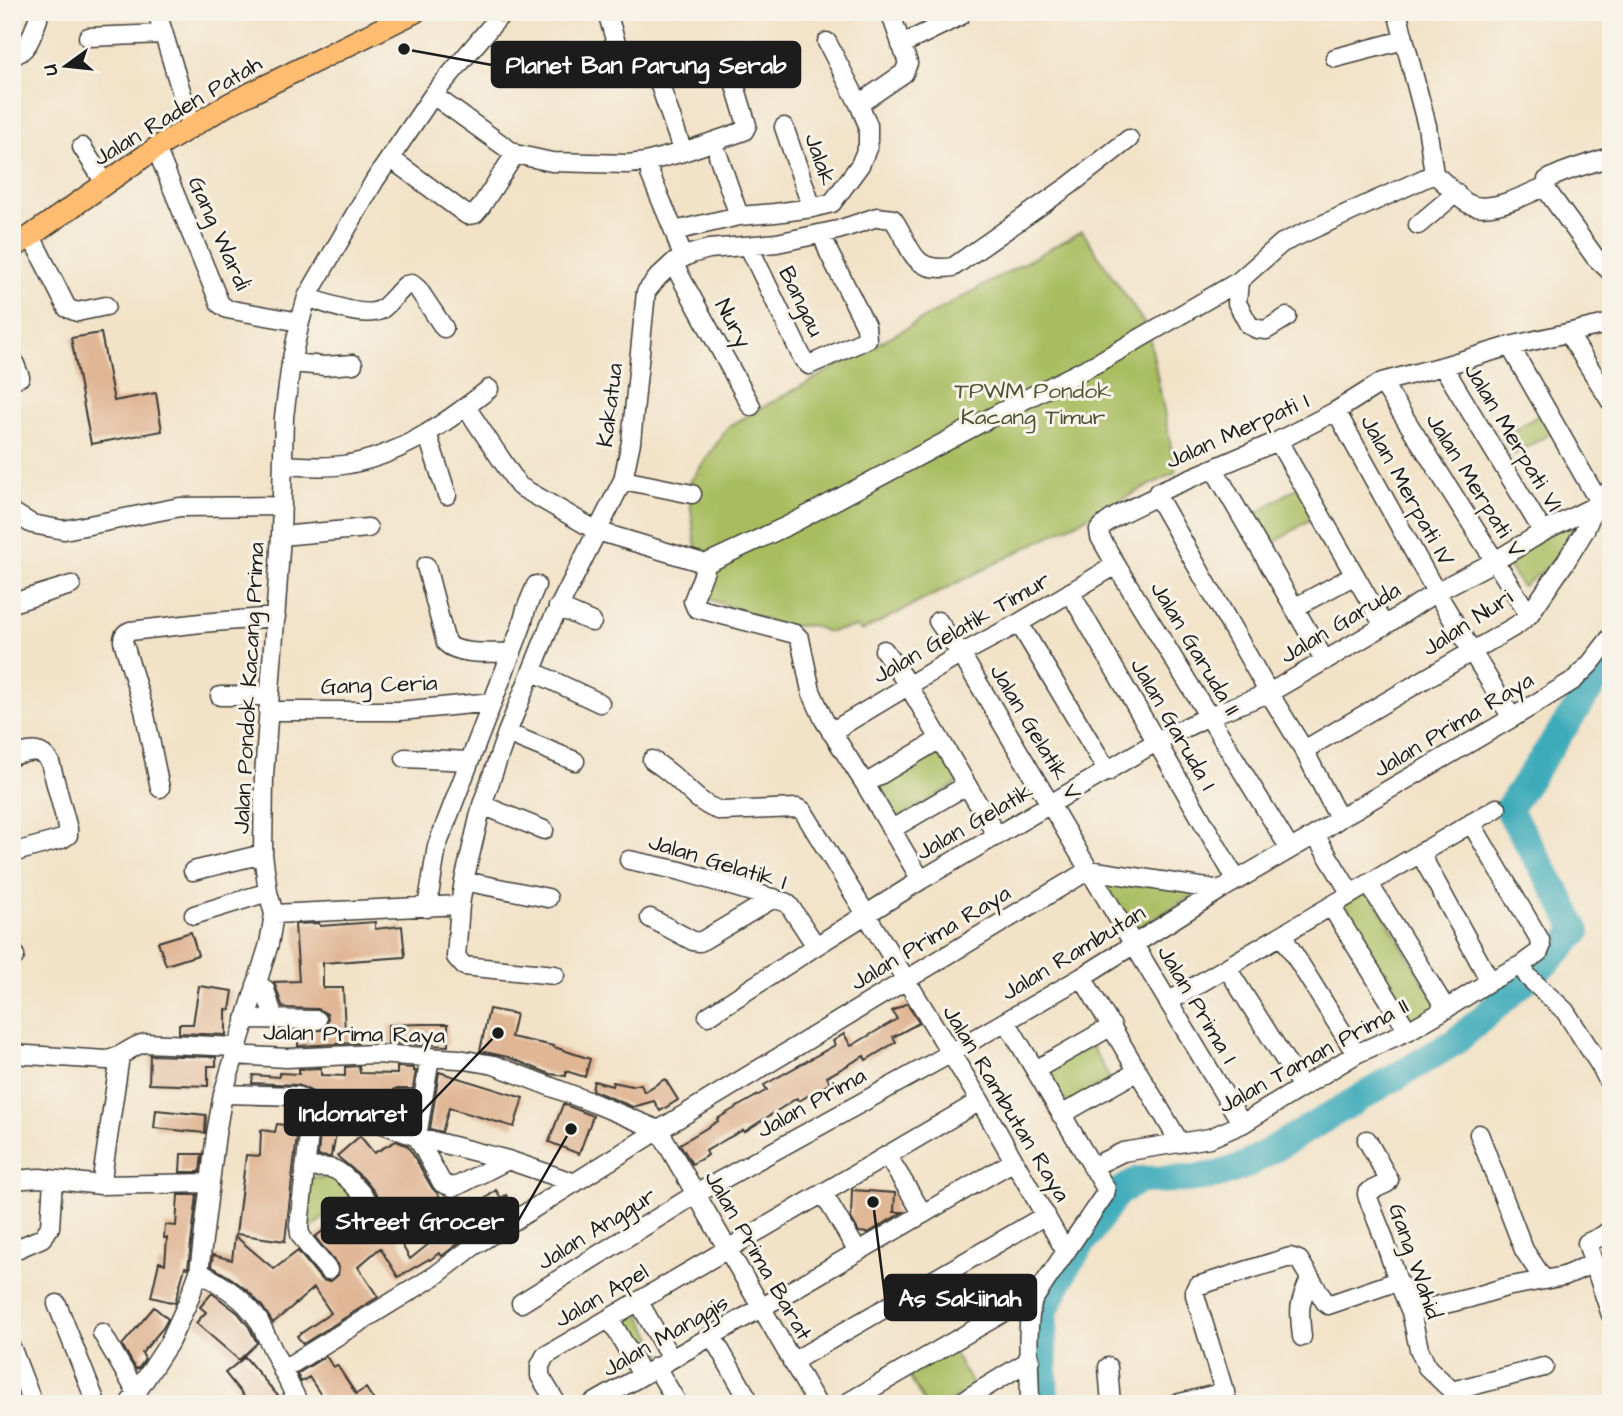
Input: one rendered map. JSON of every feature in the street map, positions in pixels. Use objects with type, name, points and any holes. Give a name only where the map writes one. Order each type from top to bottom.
[{"type":"main road","name":"Jalan Raden Patah","points":[[12,249],[156,148],[252,92],[415,12]]},
{"type":"street","points":[[157,12],[192,127]]},
{"type":"street","name":"Jalan Pondok Kacang Prima","points":[[135,1400],[169,1343],[199,1272],[223,1094],[269,944],[274,914],[263,855],[264,776],[281,536],[284,417],[290,363],[300,322],[307,297],[375,180],[433,95],[503,12]]},
{"type":"street","points":[[607,12],[618,50]]},
{"type":"street","points":[[859,104],[904,73],[908,63],[890,12]]},
{"type":"street","points":[[1397,12],[1427,126],[1434,174],[1467,203],[1482,207],[1506,203],[1545,187]]},
{"type":"street","points":[[901,45],[960,16]]},
{"type":"street","points":[[12,56],[20,53],[28,44],[38,19]]},
{"type":"street","points":[[88,37],[163,34]]},
{"type":"street","points":[[1335,58],[1404,40]]},
{"type":"street","points":[[827,42],[868,125],[868,146],[833,220]]},
{"type":"street","points":[[654,68],[683,152]]},
{"type":"street","points":[[433,95],[515,154],[552,162],[628,164],[683,152],[744,131],[747,125],[732,72]]},
{"type":"street","name":"Jalak","points":[[784,127],[813,208]]},
{"type":"street","points":[[678,249],[709,250],[777,243],[833,220],[877,217],[892,219],[912,255],[919,262],[942,269],[953,267],[1070,185],[1129,139]]},
{"type":"street","points":[[82,148],[104,183]]},
{"type":"street","name":"Gang Wardi","points":[[156,148],[220,304],[227,309],[300,322]]},
{"type":"street","points":[[390,158],[467,215],[475,214],[480,208],[515,154]]},
{"type":"street","points":[[718,155],[739,216]]},
{"type":"street","points":[[1611,156],[1561,172],[1547,180],[1545,187],[1595,257],[1611,272]]},
{"type":"street","name":"Nury","points":[[650,174],[678,249],[751,406]]},
{"type":"street","points":[[703,565],[789,525],[1099,362],[1239,281],[1282,243],[1434,174]]},
{"type":"street","points":[[1418,225],[1456,193]]},
{"type":"street","points":[[678,249],[739,216],[813,208],[833,220]]},
{"type":"street","name":"Bangau","points":[[748,247],[803,359],[809,365],[867,339],[868,334],[829,253],[833,220]]},
{"type":"street","points":[[31,236],[67,308],[77,312],[106,306]]},
{"type":"street","name":"Kakatua","points":[[555,975],[464,966],[460,963],[456,957],[464,881],[482,806],[507,733],[558,607],[624,480],[631,442],[646,292],[678,249]]},
{"type":"street","points":[[1239,281],[1237,303],[1249,324],[1266,330],[1287,317]]},
{"type":"street","points":[[307,297],[370,313],[381,310],[406,285],[412,284],[444,328]]},
{"type":"street","name":"Jalan Merpati I","points":[[1340,818],[1304,750],[1157,496],[1158,492],[1278,441],[1336,411],[1382,382],[1510,346],[1611,323]]},
{"type":"street","points":[[1569,333],[1611,402]]},
{"type":"street","points":[[1510,346],[1601,498]]},
{"type":"street","points":[[12,357],[20,377]]},
{"type":"street","points":[[290,363],[324,366],[353,364]]},
{"type":"street","name":"Jalan Merpati VI","points":[[1444,366],[1543,533]]},
{"type":"street","name":"Jalan Merpati V","points":[[1382,382],[1529,615]]},
{"type":"street","points":[[284,466],[341,466],[369,460],[418,439],[489,389]]},
{"type":"street","points":[[466,407],[519,486],[597,531],[700,562],[705,570],[693,601],[696,608],[794,634],[800,639],[811,691],[831,732],[921,880]]},
{"type":"street","name":"Jalan Merpati IV","points":[[1336,411],[1436,592],[1512,719]]},
{"type":"street","points":[[428,433],[447,495]]},
{"type":"street","points":[[1278,441],[1384,626]]},
{"type":"street","points":[[1214,469],[1325,661]]},
{"type":"street","points":[[624,480],[692,494]]},
{"type":"street","name":"Jalan Garuda II","points":[[1157,496],[1102,526],[1099,530],[1100,537],[1290,849]]},
{"type":"street","name":"Jalan Garuda","points":[[1108,772],[1156,742],[1209,716],[1269,693],[1384,626],[1436,592],[1601,498]]},
{"type":"street","name":"Jalan Nuri","points":[[1304,750],[1517,625],[1529,615],[1585,530],[1601,498]]},
{"type":"street","points":[[12,512],[32,524],[64,530],[180,507],[282,506]]},
{"type":"street","points":[[281,536],[368,528]]},
{"type":"street","name":"Jalan Gelatik Timur","points":[[831,732],[1116,565]]},
{"type":"street","points":[[426,566],[446,643],[462,651],[512,653]]},
{"type":"street","points":[[1294,608],[1355,575]]},
{"type":"street","points":[[12,603],[71,585]]},
{"type":"street","points":[[427,908],[437,846],[522,628],[536,585]]},
{"type":"street","name":"Jalan Garuda I","points":[[1070,592],[1238,880]]},
{"type":"street","points":[[558,607],[592,622]]},
{"type":"street","points":[[160,788],[144,710],[123,636],[130,631],[276,617]]},
{"type":"street","name":"Jalan Gelatik V","points":[[938,621],[961,654],[1134,945]]},
{"type":"street","points":[[1019,623],[1108,772]]},
{"type":"street","name":"Jalan Prima Raya","points":[[1220,890],[1574,680],[1611,637]]},
{"type":"street","points":[[884,650],[908,685],[997,836]]},
{"type":"street","points":[[532,671],[600,703]]},
{"type":"street","name":"Gang Ceria","points":[[220,696],[269,704],[400,711],[492,702]]},
{"type":"street","points":[[507,733],[575,761]]},
{"type":"street","points":[[865,784],[940,739]]},
{"type":"street","points":[[12,756],[33,751],[46,756],[68,829],[68,835],[62,839],[12,853]]},
{"type":"street","points":[[405,758],[469,761]]},
{"type":"street","name":"Jalan Rambutan Raya","points":[[652,760],[712,809],[722,811],[797,808],[803,811],[980,1101],[1066,1252]]},
{"type":"street","name":"Jalan Gelatik","points":[[709,1016],[921,880],[1108,772]]},
{"type":"street","points":[[892,829],[967,785]]},
{"type":"street","points":[[482,806],[544,830]]},
{"type":"street","points":[[1168,1002],[1497,808]]},
{"type":"street","name":"Jalan Taman Prima II","points":[[1092,1167],[1123,1152],[1210,1138],[1242,1124],[1356,1054],[1408,1031],[1490,981],[1529,975],[1541,947],[1540,940],[1471,823]]},
{"type":"street","points":[[1315,835],[1351,894]]},
{"type":"street","points":[[1420,853],[1490,981]]},
{"type":"street","points":[[193,871],[263,855]]},
{"type":"street","name":"Jalan Gelatik I","points":[[629,860],[681,871],[774,898],[789,905],[816,946]]},
{"type":"street","points":[[1089,870],[1220,890]]},
{"type":"street","name":"Jalan Prima Raya","points":[[12,1054],[114,1060],[136,1044],[145,1043],[287,1058],[375,1054],[459,1059],[494,1065],[659,1130],[1089,870]]},
{"type":"street","points":[[464,881],[548,898]]},
{"type":"street","points":[[1369,884],[1446,1009]]},
{"type":"street","name":"Jalan Rambutan","points":[[950,1053],[1134,945],[1220,890]]},
{"type":"street","points":[[194,915],[268,892]]},
{"type":"street","points":[[650,918],[693,941],[700,942],[774,898]]},
{"type":"street","points":[[274,914],[460,905]]},
{"type":"street","points":[[1331,906],[1408,1031]]},
{"type":"street","points":[[1282,935],[1356,1054]]},
{"type":"street","name":"Jalan Prima I","points":[[1134,945],[1242,1124]]},
{"type":"street","points":[[1227,968],[1301,1087]]},
{"type":"street","points":[[1529,975],[1565,1011],[1611,1086]]},
{"type":"street","points":[[1082,976],[1180,1143]]},
{"type":"street","points":[[256,985],[265,989],[274,1019]]},
{"type":"street","points":[[245,1019],[317,1020]]},
{"type":"street","points":[[1006,1021],[1106,1189],[1105,1195],[1033,1300],[1029,1324],[1030,1404]]},
{"type":"street","points":[[1035,1070],[1112,1026]]},
{"type":"street","name":"Jalan Prima","points":[[696,1194],[950,1053]]},
{"type":"street","points":[[101,1185],[120,1056]]},
{"type":"street","points":[[430,1057],[417,1137],[442,1183],[452,1187],[508,1160]]},
{"type":"street","points":[[1061,1115],[1138,1071]]},
{"type":"street","points":[[223,1094],[297,1096],[306,1101],[310,1125],[300,1234],[328,1270]]},
{"type":"street","name":"Jalan Apel","points":[[556,1404],[540,1376],[540,1366],[545,1356],[980,1101]]},
{"type":"street","points":[[348,1111],[417,1137],[508,1160],[575,1183]]},
{"type":"street","points":[[282,1370],[436,1275],[475,1245],[659,1130]]},
{"type":"street","name":"Jalan Prima Barat","points":[[659,1130],[817,1404]]},
{"type":"street","points":[[1479,1134],[1524,1250],[1544,1280]]},
{"type":"street","name":"Gang Wahid","points":[[1367,1140],[1389,1180],[1367,1194],[1411,1312],[1419,1349],[1427,1367],[1454,1397]]},
{"type":"street","points":[[887,1155],[923,1213]]},
{"type":"street","name":"Jalan Manggis","points":[[603,1401],[657,1367],[1014,1161]]},
{"type":"street","points":[[305,1168],[331,1168],[338,1171],[362,1194],[388,1226]]},
{"type":"street","points":[[12,1180],[40,1178],[101,1185],[209,1183]]},
{"type":"street","points":[[12,1251],[42,1238],[50,1227],[53,1180]]},
{"type":"street","points":[[823,1193],[858,1252]]},
{"type":"street","name":"Jalan Anggur","points":[[521,1303],[696,1194]]},
{"type":"street","points":[[792,1362],[1046,1215]]},
{"type":"street","points":[[1611,1229],[1587,1243],[1611,1315]]},
{"type":"street","points":[[1176,1404],[1226,1398],[1195,1295],[1197,1286],[1290,1257],[1299,1261],[1328,1305],[1398,1282]]},
{"type":"street","points":[[1411,1312],[1506,1287],[1564,1276],[1594,1263]]},
{"type":"street","points":[[199,1272],[241,1298],[250,1308],[259,1321],[299,1404]]},
{"type":"street","points":[[1302,1337],[1299,1309],[1310,1279]]},
{"type":"street","points":[[845,1404],[1020,1303],[1033,1300]]},
{"type":"street","points":[[639,1302],[657,1367],[678,1404]]},
{"type":"street","points":[[57,1304],[95,1400],[93,1404]]},
{"type":"street","points":[[610,1319],[657,1367]]},
{"type":"street","points":[[102,1334],[135,1400]]},
{"type":"street","points":[[712,1336],[751,1404]]},
{"type":"street","points":[[12,1349],[33,1404]]},
{"type":"street","points":[[958,1404],[1030,1360]]},
{"type":"street","points":[[1108,1367],[1111,1404]]},
{"type":"street","points":[[1454,1397],[1545,1367]]},
{"type":"green space","name":"TPWM Pondok Kacang Timur","points":[[1082,231],[1148,329],[1176,472],[862,631],[856,627],[828,632],[811,625],[784,627],[701,596],[720,566],[717,553],[696,550],[688,485],[729,426]]},
{"type":"green space","points":[[1543,413],[1553,432],[1513,455],[1502,437]]},
{"type":"green space","points":[[1299,486],[1317,515],[1272,544],[1254,515]]},
{"type":"green space","points":[[1586,512],[1559,558],[1522,587],[1505,561]]},
{"type":"green space","points":[[939,745],[960,782],[893,821],[873,786]]},
{"type":"green space","points":[[1096,874],[1203,888],[1132,933]]},
{"type":"green space","points":[[1368,889],[1440,1009],[1409,1025],[1337,908]]},
{"type":"green space","points":[[1091,1045],[1110,1079],[1067,1105],[1047,1071]]},
{"type":"green space","points":[[335,1177],[350,1195],[308,1231],[301,1223],[309,1178]]},
{"type":"green space","points":[[637,1309],[662,1354],[642,1366],[616,1320]]},
{"type":"green space","points":[[947,1342],[974,1387],[945,1404],[925,1404],[904,1367]]},
{"type":"building","points":[[101,333],[114,401],[156,393],[162,431],[91,444],[71,338]]},
{"type":"building","points":[[375,922],[375,929],[402,926],[405,957],[323,963],[323,988],[343,988],[345,1033],[358,1032],[358,1043],[298,1046],[298,1031],[322,1030],[328,1019],[327,1014],[318,1009],[283,1008],[274,982],[299,981],[295,924],[319,923],[320,926]]},
{"type":"building","points":[[191,932],[198,955],[166,965],[158,942]]},
{"type":"building","points":[[199,986],[233,991],[230,1010],[226,1009],[226,1035],[179,1033],[179,1024],[193,1024]]},
{"type":"building","points":[[907,1003],[919,1023],[893,1037],[896,1042],[866,1060],[864,1056],[827,1077],[830,1083],[799,1101],[797,1098],[744,1132],[743,1130],[728,1138],[706,1151],[708,1155],[692,1164],[680,1144],[767,1090],[764,1085],[835,1045],[833,1041],[844,1034],[851,1046],[897,1019],[892,1011]]},
{"type":"building","points":[[489,1009],[516,1014],[511,1037],[554,1046],[590,1059],[585,1077],[566,1071],[566,1076],[550,1074],[508,1057],[480,1051]]},
{"type":"building","points":[[448,1024],[448,1046],[388,1043],[388,1025]]},
{"type":"building","points":[[150,1055],[216,1057],[216,1066],[208,1066],[208,1086],[149,1084]]},
{"type":"building","points":[[359,1066],[360,1073],[397,1074],[397,1067],[414,1068],[416,1071],[413,1089],[394,1089],[394,1097],[360,1097],[360,1103],[347,1100],[341,1102],[337,1108],[339,1117],[331,1157],[318,1156],[323,1100],[318,1100],[311,1091],[298,1085],[252,1083],[253,1075],[279,1077],[279,1073],[299,1074],[299,1069],[321,1068],[321,1075],[345,1076],[345,1067]]},
{"type":"building","points":[[439,1072],[523,1098],[514,1127],[449,1108],[442,1132],[430,1129]]},
{"type":"building","points":[[665,1079],[678,1100],[660,1111],[654,1101],[633,1107],[592,1090],[594,1081],[612,1086],[613,1082],[632,1086],[641,1084],[644,1092]]},
{"type":"building","points":[[563,1104],[593,1116],[579,1154],[549,1142]]},
{"type":"building","points":[[156,1110],[206,1115],[205,1133],[154,1128]]},
{"type":"building","points":[[277,1124],[298,1127],[285,1241],[236,1234],[246,1155],[260,1156],[261,1130],[275,1132]]},
{"type":"building","points":[[360,1136],[374,1153],[396,1141],[408,1146],[445,1206],[422,1218],[419,1214],[396,1234],[399,1225],[397,1219],[363,1178],[337,1156]]},
{"type":"building","points":[[181,1154],[202,1154],[200,1172],[180,1172]]},
{"type":"building","points":[[496,1190],[501,1198],[506,1195],[513,1208],[442,1256],[439,1253],[398,1277],[380,1248],[358,1267],[378,1297],[303,1344],[297,1336],[331,1313],[314,1288],[273,1323],[248,1291],[211,1266],[213,1255],[232,1260],[235,1236],[274,1269],[298,1251],[320,1278],[331,1281],[338,1275],[339,1267],[315,1237],[333,1223],[335,1225],[357,1206],[380,1234],[389,1237],[396,1234],[410,1259]]},
{"type":"building","points":[[852,1190],[895,1193],[894,1212],[903,1212],[868,1233],[859,1232],[851,1218]]},
{"type":"building","points":[[178,1195],[197,1195],[188,1268],[185,1267],[175,1303],[151,1297],[159,1262],[165,1264],[165,1225],[176,1226]]},
{"type":"building","points":[[212,1293],[238,1313],[257,1343],[239,1360],[196,1323],[206,1312],[200,1307]]},
{"type":"building","points":[[154,1307],[168,1319],[142,1353],[145,1359],[136,1369],[122,1345]]},
{"type":"building","points":[[326,1356],[333,1367],[337,1365],[356,1394],[366,1388],[376,1404],[327,1404],[309,1377],[301,1382],[297,1374]]},
{"type":"building","points":[[245,1357],[278,1396],[269,1404],[250,1404],[225,1373]]},
{"type":"waterway","points":[[1045,1404],[1044,1312],[1068,1264],[1117,1193],[1139,1180],[1218,1175],[1246,1165],[1455,1042],[1577,932],[1508,809],[1611,658]]},
{"type":"place","name":"Planet Ban Parung Serab","points":[[404,49]]},
{"type":"place","name":"Indomaret","points":[[498,1033]]},
{"type":"place","name":"Street Grocer","points":[[571,1129]]},
{"type":"place","name":"As Sakiinah","points":[[873,1202]]}]
